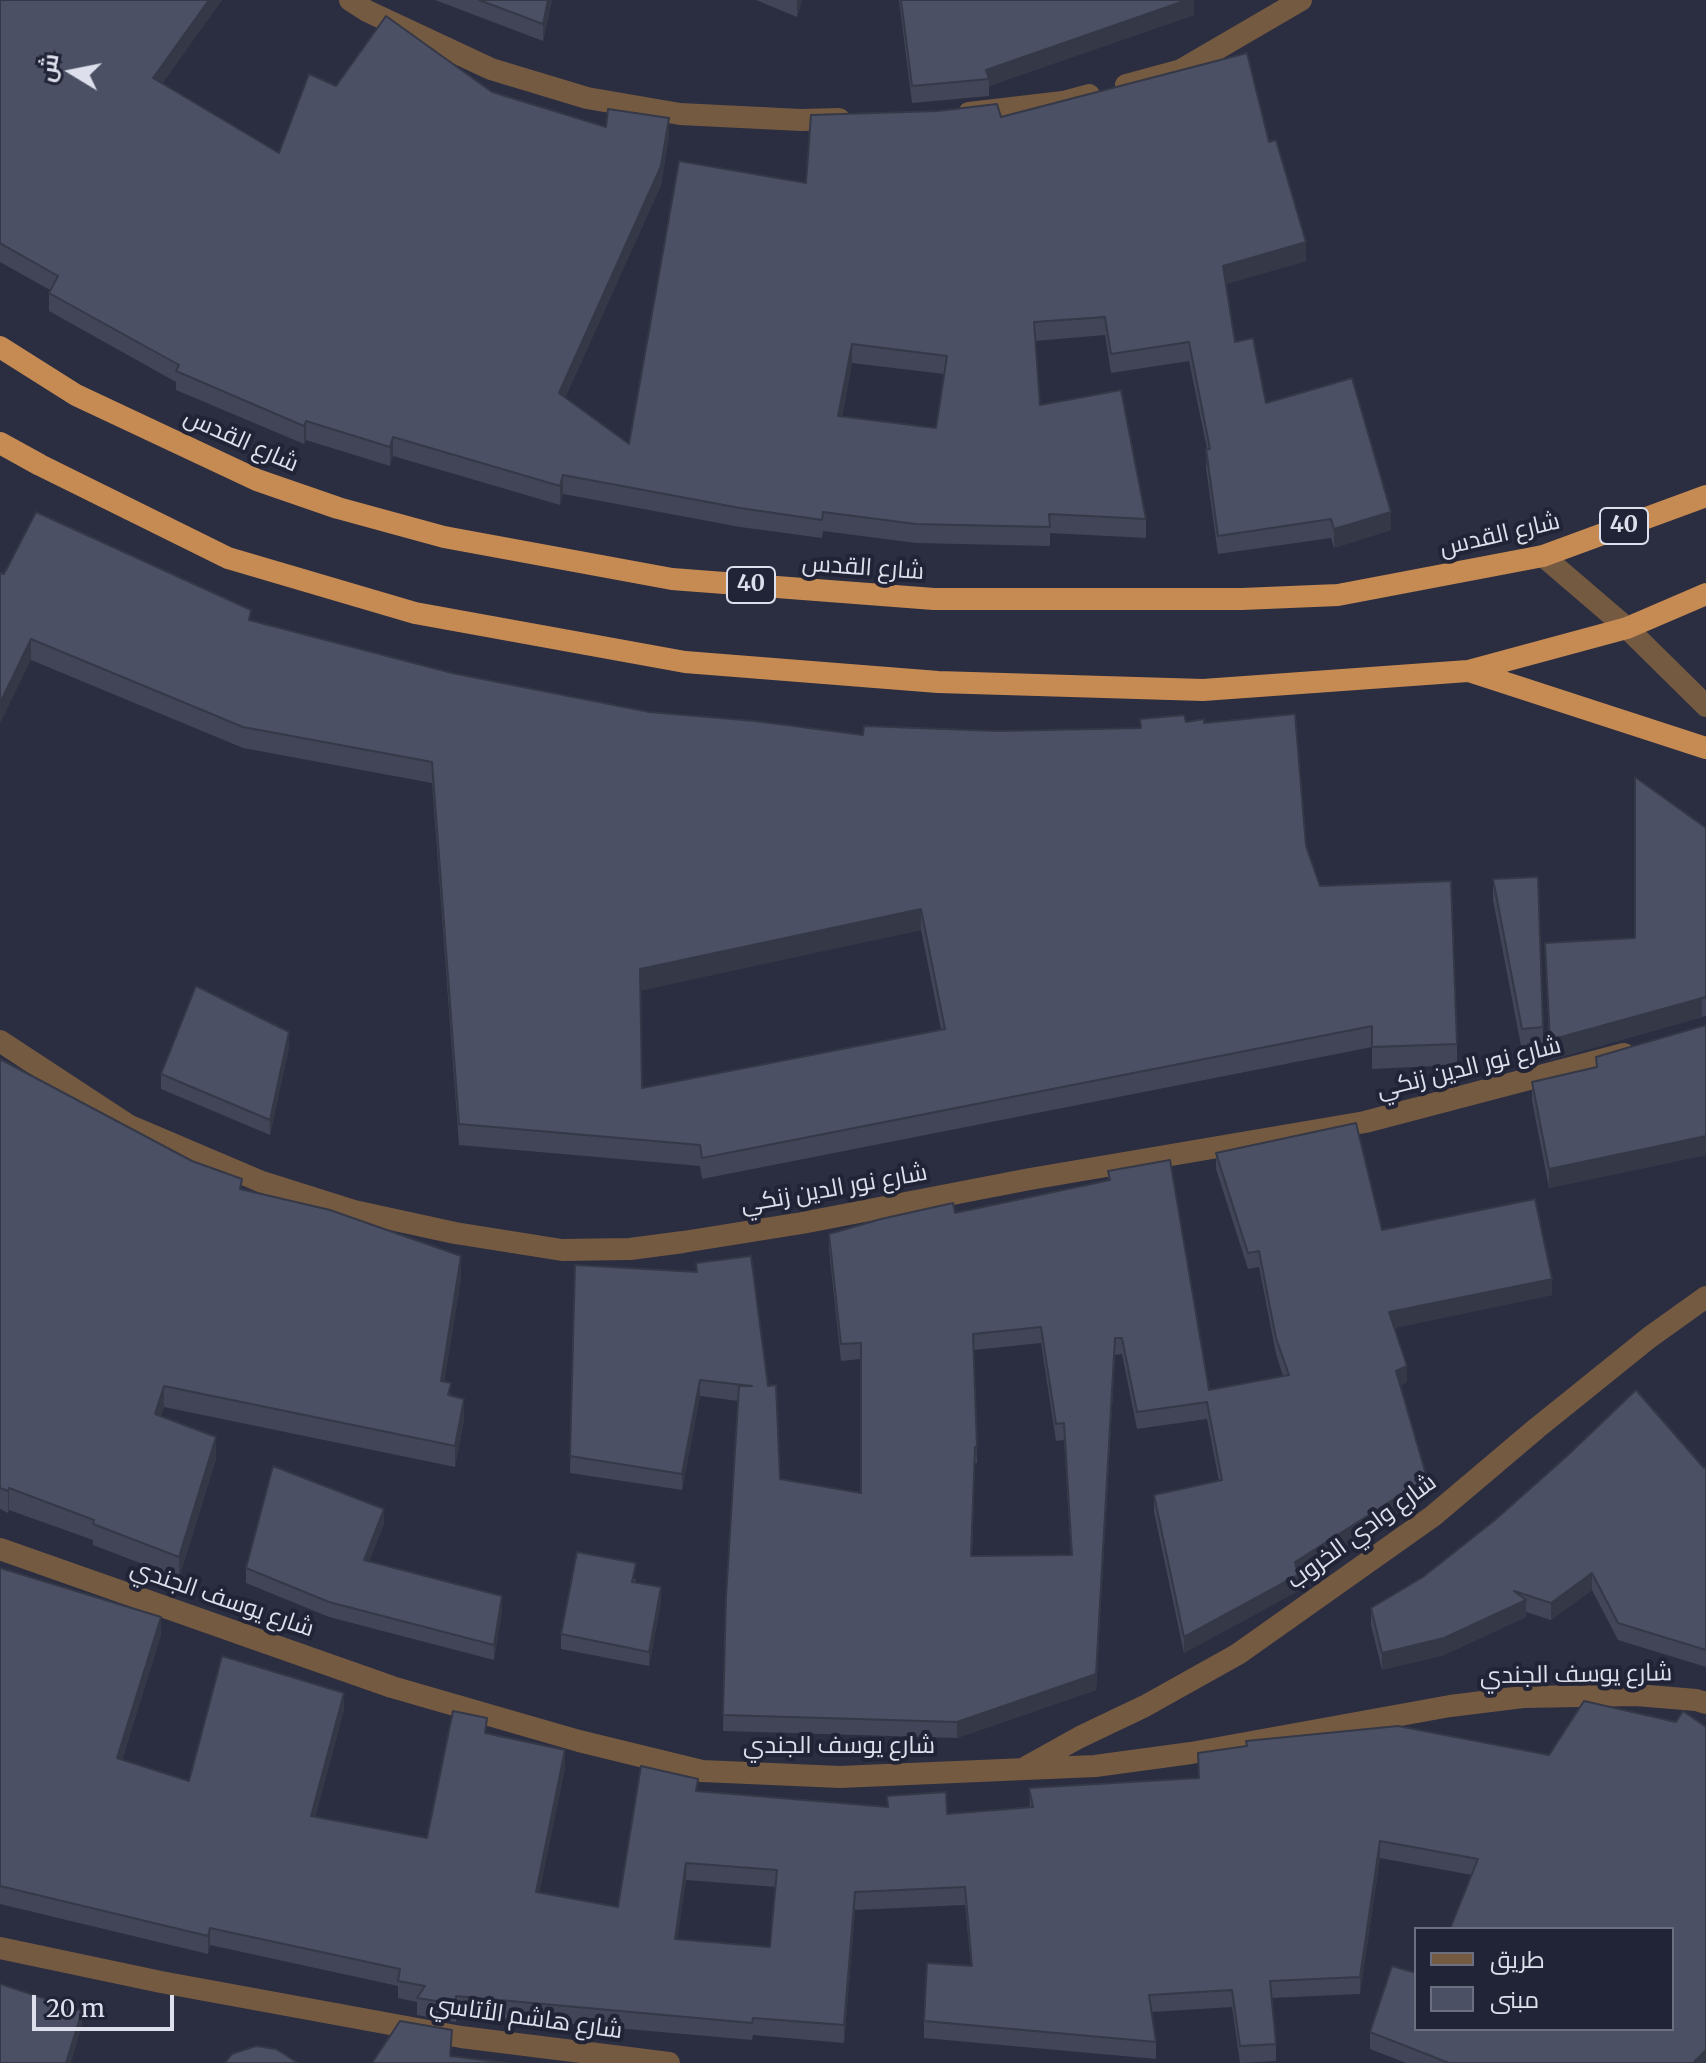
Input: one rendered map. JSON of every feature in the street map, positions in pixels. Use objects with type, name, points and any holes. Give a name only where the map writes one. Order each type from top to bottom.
[{"type":"highway","name":"شارع القدس","points":[[0,347],[76,395],[257,480],[338,508],[444,537],[672,579],[934,599],[1242,599],[1338,595],[1543,556],[1706,496]]},
{"type":"highway","points":[[0,443],[214,551],[242,562],[415,613],[685,662],[938,682],[1203,690],[1468,671],[1627,628],[1706,594]]},
{"type":"highway","points":[[1468,671],[1706,748]]},
{"type":"street","points":[[350,0],[367,11],[491,69],[587,98],[680,114],[801,120],[862,118]]},
{"type":"street","points":[[954,115],[1063,102],[1181,70],[1301,0]]},
{"type":"street","points":[[1543,556],[1627,628],[1706,706]]},
{"type":"street","name":"شارع نور الدين زنكي","points":[[0,1041],[128,1125],[262,1182],[354,1211],[455,1233],[562,1250],[630,1249],[683,1242],[1365,1122],[1650,1046]]},
{"type":"street","name":"شارع وادي الخروب","points":[[1022,1769],[1238,1654],[1433,1516],[1650,1337],[1706,1297]]},
{"type":"street","name":"شارع يوسف الجندي","points":[[0,1549],[392,1687],[579,1741],[702,1771],[840,1777],[1095,1766],[1191,1753],[1450,1706],[1523,1697],[1636,1695],[1706,1703]]},
{"type":"street","name":"شارع هاشم الأتاسي","points":[[0,1948],[161,1982],[461,2037],[669,2063]]},
{"type":"building","points":[[0,0],[209,0],[153,78],[279,153],[309,74],[336,86],[386,16],[492,92],[606,127],[608,109],[669,118],[661,166],[559,393],[629,444],[679,161],[806,183],[811,115],[938,111],[997,104],[1001,117],[1247,53],[1269,142],[1276,140],[1306,242],[1223,266],[1235,342],[1253,338],[1266,403],[1352,378],[1391,512],[1334,529],[1331,519],[1218,536],[1206,449],[1210,449],[1189,342],[1111,354],[1105,317],[1034,322],[1040,405],[1121,390],[1146,519],[1049,514],[1050,527],[916,524],[823,512],[822,520],[563,475],[560,486],[393,437],[390,447],[306,421],[304,426],[176,371],[179,365],[49,293],[58,276],[0,243]],"holes":[[[852,344],[947,356],[936,428],[838,416]]]},
{"type":"building","points":[[479,0],[548,0],[543,24]]},
{"type":"building","points":[[901,0],[1187,0],[986,70],[989,79],[912,86]]},
{"type":"building","points":[[36,512],[251,610],[249,620],[452,673],[649,712],[863,735],[864,726],[998,731],[1141,728],[1140,719],[1184,715],[1186,722],[1204,719],[1204,723],[1295,714],[1306,846],[1320,886],[1451,881],[1457,1044],[1372,1047],[1372,1026],[702,1158],[700,1145],[459,1124],[432,762],[243,727],[31,639],[0,703],[0,573],[4,574]],"holes":[[[921,909],[945,1029],[642,1088],[640,969]]]},
{"type":"building","points":[[1635,777],[1706,828],[1706,997],[1550,1040],[1545,943],[1635,938]]},
{"type":"building","points":[[1538,877],[1543,1027],[1522,1029],[1493,879]]},
{"type":"building","points":[[196,986],[289,1032],[270,1120],[161,1074]]},
{"type":"building","points":[[1706,1025],[1706,1136],[1549,1169],[1532,1082],[1597,1067],[1596,1057]]},
{"type":"building","points":[[0,1059],[192,1161],[242,1179],[240,1189],[330,1210],[461,1256],[441,1381],[451,1383],[448,1395],[464,1399],[455,1446],[164,1386],[155,1414],[216,1437],[179,1557],[93,1524],[94,1520],[9,1488],[8,1491],[0,1488]]},
{"type":"building","points":[[1356,1123],[1382,1230],[1535,1199],[1552,1279],[1389,1312],[1407,1366],[1396,1371],[1427,1478],[1295,1562],[1298,1575],[1184,1637],[1154,1495],[1222,1480],[1207,1402],[1137,1412],[1122,1338],[1115,1338],[1096,1674],[957,1722],[723,1715],[726,1597],[739,1386],[752,1386],[700,1380],[682,1474],[570,1456],[575,1265],[697,1272],[696,1263],[751,1256],[768,1386],[776,1385],[780,1479],[861,1493],[861,1343],[841,1344],[829,1234],[881,1219],[953,1203],[955,1213],[1110,1180],[1108,1171],[1170,1160],[1209,1390],[1289,1375],[1276,1338],[1259,1251],[1248,1253],[1216,1153]],"holes":[[[1041,1327],[1056,1424],[1064,1423],[1072,1555],[971,1556],[977,1447],[973,1334]]]},
{"type":"building","points":[[1636,1390],[1704,1468],[1706,1466],[1706,1650],[1618,1623],[1592,1573],[1551,1603],[1514,1591],[1526,1600],[1444,1638],[1382,1653],[1371,1608],[1423,1577],[1495,1520]]},
{"type":"building","points":[[273,1466],[384,1509],[364,1560],[502,1596],[494,1645],[329,1602],[246,1568]]},
{"type":"building","points":[[577,1552],[636,1563],[632,1582],[661,1587],[649,1652],[561,1634]]},
{"type":"building","points":[[0,1568],[161,1617],[117,1758],[189,1781],[222,1656],[344,1693],[311,1816],[427,1838],[453,1711],[487,1718],[485,1733],[565,1750],[536,1892],[618,1907],[641,1766],[698,1779],[696,1791],[888,1807],[887,1796],[946,1792],[947,1814],[1033,1807],[1029,1788],[1199,1778],[1198,1753],[1247,1746],[1246,1741],[1398,1726],[1549,1755],[1584,1701],[1676,1722],[1683,1711],[1706,1727],[1706,2050],[1693,2063],[1449,2063],[1370,2032],[1392,1966],[1414,1972],[1414,2031],[1674,2031],[1674,1927],[1451,1927],[1478,1859],[1380,1841],[1360,1977],[1270,1981],[1276,2044],[1240,2046],[1232,1990],[1149,1995],[1156,2042],[924,2021],[927,1963],[972,1966],[965,1887],[855,1892],[844,2025],[753,2018],[752,2023],[456,1996],[456,2004],[417,1998],[425,1986],[398,1981],[400,1969],[210,1928],[208,1936],[0,1886]],"holes":[[[686,1863],[777,1870],[770,1947],[675,1939]]]},
{"type":"building","points":[[0,1984],[82,2011],[66,2063],[0,2063]]},
{"type":"building","points":[[400,2021],[452,2030],[450,2056],[507,2063],[372,2063]]},
{"type":"building","points":[[256,2046],[276,2049],[298,2063],[225,2063],[232,2054]]}]
